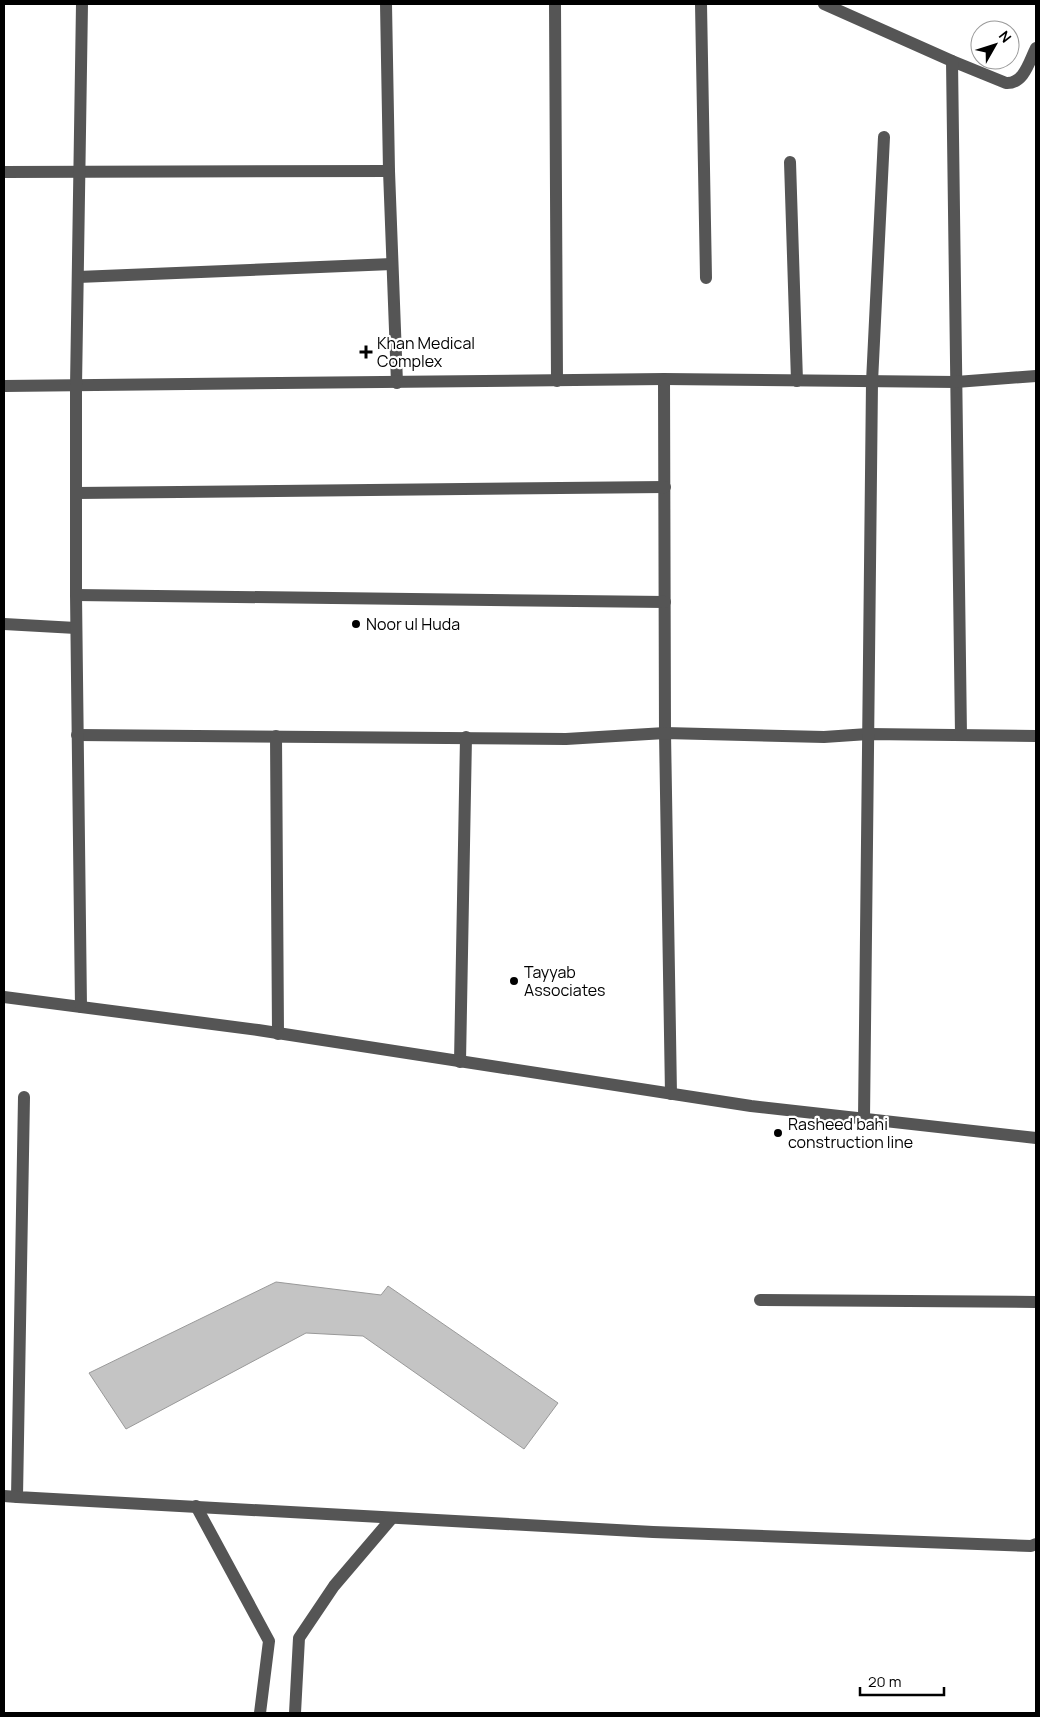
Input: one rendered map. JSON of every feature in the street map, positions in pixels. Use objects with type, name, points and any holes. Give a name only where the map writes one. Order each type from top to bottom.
[{"type":"street","points":[[81,1007],[76,628],[76,387],[82,4]]},
{"type":"street","points":[[386,4],[389,171],[397,383]]},
{"type":"street","points":[[556,4],[557,381]]},
{"type":"street","points":[[701,4],[706,278]]},
{"type":"street","points":[[824,4],[952,62],[1006,83],[1012,83],[1021,78],[1035,54]]},
{"type":"street","points":[[952,62],[961,735]]},
{"type":"street","points":[[864,1119],[872,382],[884,137]]},
{"type":"street","points":[[790,162],[797,380]]},
{"type":"street","points":[[4,172],[389,171]]},
{"type":"street","points":[[78,277],[392,264]]},
{"type":"street","points":[[4,386],[76,387],[664,379],[956,382],[1036,376]]},
{"type":"street","points":[[664,379],[665,733],[671,1094]]},
{"type":"street","points":[[76,493],[665,487]]},
{"type":"street","points":[[76,595],[665,602]]},
{"type":"street","points":[[4,624],[76,628]]},
{"type":"street","points":[[77,735],[566,739],[665,733],[824,737],[868,734],[1036,736]]},
{"type":"street","points":[[276,736],[278,1034]]},
{"type":"street","points":[[460,1062],[466,737]]},
{"type":"street","points":[[4,997],[278,1034],[751,1106],[1036,1138]]},
{"type":"street","points":[[24,1097],[10,1496],[654,1532],[1032,1546],[1036,1544]]},
{"type":"street","points":[[760,1300],[1036,1302]]},
{"type":"street","points":[[196,1506],[269,1640],[260,1713]]},
{"type":"street","points":[[295,1713],[299,1638],[334,1586],[392,1518]]},
{"type":"building","points":[[276,1282],[381,1295],[388,1286],[558,1403],[524,1449],[363,1336],[306,1333],[126,1429],[89,1373]]},
{"type":"place","name":"Khan Medical Complex","points":[[366,352]]},
{"type":"place","name":"Noor ul Huda","points":[[356,624]]},
{"type":"place","name":"Tayyab Associates","points":[[514,981]]},
{"type":"place","name":"Rasheed bahi construction line","points":[[778,1133]]}]
